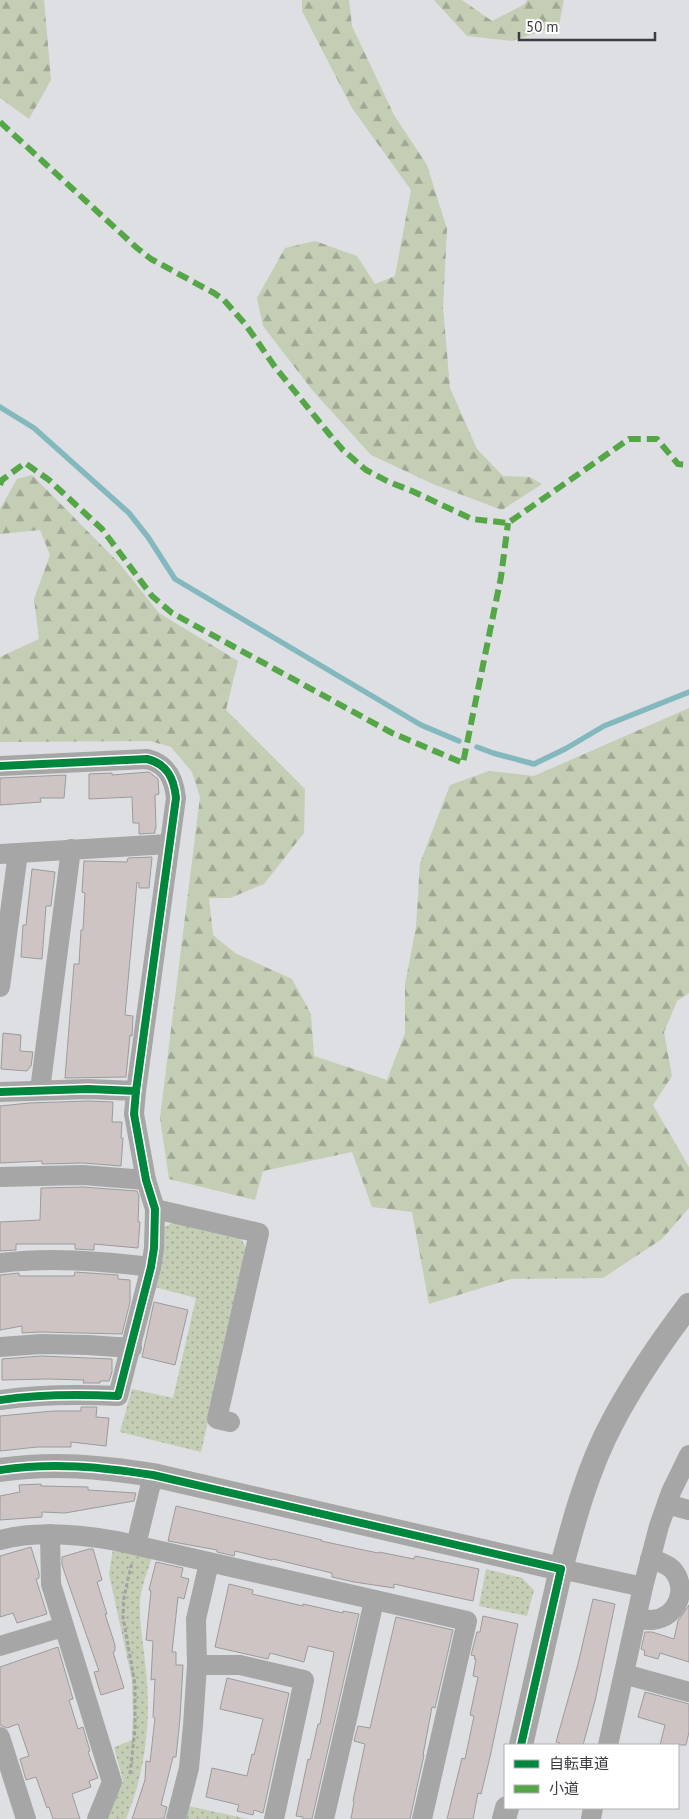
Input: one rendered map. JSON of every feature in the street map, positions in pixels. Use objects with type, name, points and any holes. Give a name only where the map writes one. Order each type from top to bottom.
[{"type":"street","points":[[0,766],[147,759],[164,767],[172,777],[176,798],[134,1114],[146,1180],[155,1209],[154,1248],[132,1348],[118,1396],[32,1395],[0,1400]]},
{"type":"street","points":[[0,987],[9,853],[169,844]]},
{"type":"street","points":[[40,1090],[71,849]]},
{"type":"street","points":[[0,1092],[88,1089],[136,1091]]},
{"type":"street","points":[[0,1177],[83,1175],[146,1180]]},
{"type":"street","points":[[155,1209],[259,1233],[217,1419],[230,1422]]},
{"type":"street","points":[[0,1263],[15,1261],[98,1261],[151,1267]]},
{"type":"street","points":[[521,1744],[560,1570],[580,1501],[593,1466],[611,1424],[663,1339],[689,1305]]},
{"type":"street","points":[[0,1347],[41,1344],[132,1348]]},
{"type":"street","points":[[608,1744],[658,1526],[689,1455]]},
{"type":"street","points":[[0,1470],[27,1466],[59,1465],[102,1467],[153,1475],[560,1570],[643,1587]]},
{"type":"street","points":[[136,1545],[153,1475]]},
{"type":"street","points":[[667,1504],[689,1510]]},
{"type":"street","points":[[50,1534],[51,1584],[112,1782],[97,1819]]},
{"type":"street","points":[[0,1540],[27,1535],[88,1536],[136,1545],[467,1621],[422,1819]]},
{"type":"street","points":[[636,1618],[653,1620],[662,1617],[670,1613],[685,1600],[681,1585],[672,1569],[662,1562],[650,1559]]},
{"type":"street","points":[[176,1819],[189,1768],[197,1665],[196,1619],[209,1563]]},
{"type":"street","points":[[324,1819],[374,1600]]},
{"type":"street","points":[[0,1646],[63,1627]]},
{"type":"street","points":[[197,1665],[240,1665],[304,1680],[274,1819]]},
{"type":"street","points":[[624,1674],[689,1692]]},
{"type":"street","points":[[0,1737],[26,1819]]},
{"type":"path","points":[[130,1780],[135,1729],[135,1684],[123,1617],[124,1597],[136,1545]]},
{"type":"green space","points":[[0,0],[44,0],[51,80],[29,119],[0,98]]},
{"type":"green space","points":[[302,0],[349,0],[352,26],[394,115],[427,165],[447,229],[443,307],[450,388],[477,449],[503,476],[530,477],[542,484],[502,510],[433,484],[371,455],[313,391],[263,326],[257,298],[285,248],[315,241],[357,256],[375,284],[395,276],[411,190],[352,108],[302,11]]},
{"type":"green space","points":[[434,0],[462,0],[492,21],[525,4],[527,0],[564,0],[559,25],[512,41],[467,36]]},
{"type":"green space","points":[[32,475],[119,563],[159,613],[238,661],[226,710],[305,789],[304,833],[264,884],[230,898],[209,898],[213,935],[235,953],[292,979],[311,1014],[314,1056],[387,1080],[405,1033],[405,984],[416,927],[420,863],[450,785],[489,771],[534,776],[689,708],[689,993],[677,1001],[664,1032],[672,1076],[653,1105],[689,1167],[689,1208],[662,1239],[603,1278],[511,1279],[429,1304],[412,1212],[372,1207],[352,1152],[263,1171],[255,1200],[169,1179],[160,1118],[200,797],[192,772],[171,747],[150,741],[0,742],[0,657],[39,639],[34,599],[50,555],[40,530],[0,534],[0,509],[17,479]]},
{"type":"green space","points":[[175,1222],[241,1238],[247,1251],[201,1452],[120,1432],[132,1389],[173,1398],[196,1298],[155,1287],[164,1227]]},
{"type":"green space","points":[[113,1549],[152,1557],[140,1601],[147,1689],[147,1727],[138,1782],[126,1819],[107,1819],[123,1781],[114,1747],[132,1740],[133,1714],[132,1680],[109,1574]]},
{"type":"green space","points":[[486,1569],[522,1578],[534,1590],[527,1616],[479,1606]]},
{"type":"green space","points":[[188,1806],[248,1819],[186,1819]]},
{"type":"building","points":[[149,772],[158,779],[159,794],[155,795],[155,833],[139,834],[139,823],[133,823],[132,797],[89,799],[89,774],[112,773],[112,775]]},
{"type":"building","points":[[66,775],[64,798],[40,798],[41,802],[0,805],[0,778]]},
{"type":"building","points":[[152,857],[149,888],[139,888],[139,883],[137,882],[125,1015],[133,1016],[126,1077],[65,1078],[74,964],[79,964],[81,930],[83,930],[85,893],[82,892],[84,861],[127,862],[128,858]]},
{"type":"building","points":[[32,869],[55,872],[51,906],[46,906],[42,959],[21,957],[23,925],[26,925]]},
{"type":"building","points":[[3,1033],[21,1035],[20,1051],[33,1052],[31,1066],[27,1071],[1,1069]]},
{"type":"building","points":[[88,1101],[113,1102],[112,1122],[122,1122],[121,1166],[83,1163],[42,1164],[42,1161],[0,1163],[0,1106]]},
{"type":"building","points":[[83,1187],[137,1191],[139,1196],[138,1222],[140,1222],[138,1248],[94,1244],[94,1250],[75,1249],[75,1244],[16,1244],[16,1250],[0,1251],[0,1222],[40,1220],[41,1188]]},
{"type":"building","points":[[75,1272],[118,1275],[118,1279],[130,1280],[130,1302],[122,1334],[22,1333],[22,1326],[0,1330],[0,1275],[19,1273],[19,1276],[74,1276]]},
{"type":"building","points":[[154,1302],[188,1310],[175,1365],[142,1357]]},
{"type":"building","points":[[41,1356],[112,1359],[112,1372],[109,1381],[100,1381],[100,1383],[83,1383],[84,1380],[2,1380],[2,1359]]},
{"type":"building","points":[[81,1407],[97,1407],[96,1417],[109,1418],[106,1446],[71,1442],[71,1447],[37,1447],[0,1451],[0,1416],[53,1411],[81,1411]]},
{"type":"building","points":[[41,1484],[41,1486],[88,1487],[88,1490],[136,1493],[134,1501],[65,1513],[42,1512],[42,1517],[0,1520],[0,1496],[20,1492],[19,1485]]},
{"type":"building","points":[[176,1506],[378,1553],[414,1559],[415,1556],[479,1569],[473,1601],[394,1584],[394,1588],[354,1582],[332,1577],[332,1573],[273,1559],[235,1551],[234,1556],[217,1552],[217,1550],[168,1541]]},
{"type":"building","points":[[31,1547],[39,1573],[39,1578],[36,1579],[47,1614],[17,1623],[13,1613],[0,1617],[0,1556]]},
{"type":"building","points":[[93,1549],[102,1580],[97,1582],[115,1645],[115,1651],[113,1652],[124,1688],[101,1695],[94,1672],[99,1671],[62,1565],[62,1557]]},
{"type":"building","points":[[156,1562],[183,1568],[181,1577],[189,1579],[184,1599],[178,1597],[172,1652],[176,1652],[176,1665],[183,1665],[180,1718],[176,1757],[173,1757],[161,1805],[167,1807],[164,1819],[132,1819],[145,1780],[146,1761],[150,1762],[155,1718],[153,1717],[155,1679],[151,1680],[153,1641],[146,1640],[151,1591],[149,1590]]},
{"type":"building","points":[[229,1584],[253,1590],[252,1594],[303,1606],[303,1604],[343,1613],[343,1611],[359,1614],[312,1819],[303,1819],[303,1817],[296,1816],[308,1759],[310,1760],[318,1724],[320,1724],[334,1652],[308,1646],[304,1662],[270,1653],[268,1659],[215,1647]]},
{"type":"building","points":[[593,1599],[615,1604],[595,1701],[583,1744],[560,1744],[556,1742],[578,1664]]},
{"type":"building","points":[[689,1605],[689,1662],[660,1653],[658,1659],[644,1655],[645,1651],[641,1649],[645,1632],[652,1632],[674,1639],[678,1621]]},
{"type":"building","points":[[483,1616],[518,1624],[490,1757],[481,1794],[478,1793],[473,1819],[447,1819],[462,1758],[465,1759],[474,1716],[470,1715],[478,1677],[473,1676],[476,1659],[474,1659],[475,1656],[471,1655],[477,1632],[480,1632]]},
{"type":"building","points":[[396,1617],[453,1630],[435,1708],[432,1707],[410,1819],[351,1819],[365,1744],[354,1741],[358,1726],[370,1728]]},
{"type":"building","points":[[58,1647],[73,1699],[69,1700],[78,1729],[83,1727],[90,1751],[88,1752],[98,1778],[89,1781],[91,1787],[72,1794],[80,1819],[53,1819],[36,1777],[26,1780],[20,1759],[29,1756],[18,1724],[7,1728],[0,1725],[0,1667]]},
{"type":"building","points":[[227,1678],[289,1693],[263,1813],[254,1810],[253,1815],[237,1811],[239,1805],[206,1797],[212,1768],[247,1776],[263,1719],[220,1709]]},
{"type":"building","points":[[645,1692],[689,1704],[689,1732],[686,1745],[660,1744],[665,1725],[638,1717]]},
{"type":"waterway","points":[[0,407],[34,428],[129,513],[148,537],[175,579],[421,725],[459,741]]},
{"type":"waterway","points":[[477,747],[534,764],[565,749],[604,726],[689,692]]},
{"type":"marked path","points":[[0,122],[137,248],[151,259],[224,300],[246,325],[275,367],[343,450],[366,470],[389,482],[472,519],[508,523],[629,439],[657,439],[678,464],[689,465]]},
{"type":"marked path","points":[[0,485],[2,480],[25,463],[49,480],[102,529],[152,596],[172,613],[392,733],[463,763],[501,577],[508,523]]},
{"type":"cycle path","points":[[0,766],[147,759],[160,764],[171,778],[176,798],[136,1091]]},
{"type":"cycle path","points":[[0,1092],[88,1089],[136,1091],[134,1114],[146,1180],[155,1209],[154,1248],[151,1267],[118,1396],[59,1395],[0,1400]]},
{"type":"cycle path","points":[[0,1470],[39,1466],[77,1466],[153,1475],[561,1569],[521,1744]]}]
